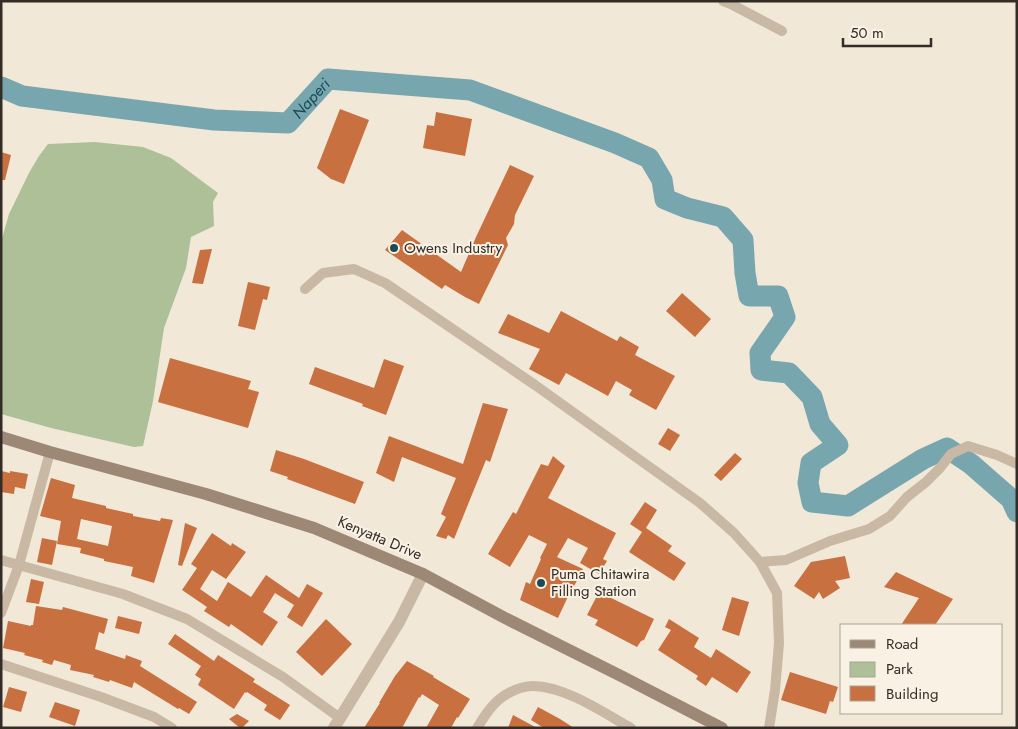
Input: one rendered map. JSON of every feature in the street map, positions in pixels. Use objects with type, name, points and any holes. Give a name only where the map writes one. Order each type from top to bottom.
[{"type":"main road","name":"Kenyatta Drive","points":[[1,437],[206,494],[314,528],[423,574],[505,618],[722,728]]},
{"type":"street","points":[[724,1],[782,31]]},
{"type":"street","points":[[305,289],[322,273],[354,269],[386,284],[535,385],[700,503],[734,533],[760,562],[777,593],[779,643],[775,690],[769,728]]},
{"type":"street","points":[[760,562],[786,560],[830,541],[869,529],[890,516],[907,497],[940,468],[951,454],[968,446],[997,455],[1017,464]]},
{"type":"street","points":[[1,613],[18,565],[50,452]]},
{"type":"street","points":[[1,560],[123,594],[187,619],[283,677],[337,723],[400,622],[423,574]]},
{"type":"street","points":[[1,664],[101,697],[154,717],[172,728]]},
{"type":"street","points":[[477,728],[488,712],[507,694],[525,687],[534,686],[565,693],[597,708],[631,728]]},
{"type":"green space","points":[[95,142],[143,147],[171,158],[218,193],[213,202],[214,226],[191,237],[186,268],[164,328],[153,401],[143,446],[134,447],[51,428],[1,414],[1,242],[9,214],[29,173],[48,144]]},
{"type":"building","points":[[340,109],[369,120],[344,184],[331,179],[317,168]]},
{"type":"building","points":[[436,112],[472,119],[465,156],[423,148],[427,125],[434,126]]},
{"type":"building","points":[[1,152],[11,155],[5,180],[1,180]]},
{"type":"building","points":[[510,165],[534,176],[515,215],[514,224],[506,238],[508,245],[479,304],[445,285],[442,289],[385,250],[402,230],[461,272]]},
{"type":"building","points":[[212,249],[203,284],[192,283],[200,250]]},
{"type":"building","points":[[248,282],[270,287],[267,300],[263,299],[255,330],[238,326]]},
{"type":"building","points":[[682,293],[711,319],[695,337],[666,311]]},
{"type":"building","points":[[561,311],[617,341],[620,336],[639,347],[635,355],[675,376],[656,410],[629,395],[632,390],[616,381],[608,396],[566,373],[559,385],[529,369],[540,349],[498,333],[508,314],[549,333]]},
{"type":"building","points":[[170,358],[251,381],[248,389],[259,392],[248,428],[158,402]]},
{"type":"building","points":[[384,359],[404,366],[386,415],[362,406],[363,404],[309,384],[315,367],[374,388]]},
{"type":"building","points":[[483,403],[508,409],[490,462],[486,460],[454,539],[448,535],[446,539],[436,536],[446,517],[441,514],[456,478],[402,457],[394,482],[376,473],[389,436],[463,464]]},
{"type":"building","points":[[668,428],[680,435],[670,451],[658,444]]},
{"type":"building","points":[[276,450],[364,482],[355,504],[270,471]]},
{"type":"building","points":[[735,453],[742,459],[721,481],[714,475]]},
{"type":"building","points":[[553,456],[565,466],[548,498],[616,533],[603,559],[607,561],[599,574],[580,563],[588,548],[568,538],[557,557],[583,569],[558,618],[520,600],[526,582],[530,584],[547,544],[529,535],[510,567],[488,554],[513,512],[516,514],[541,464],[548,466]]},
{"type":"building","points":[[1,471],[28,474],[25,489],[15,487],[14,494],[1,492]]},
{"type":"building","points":[[51,478],[75,485],[72,498],[106,506],[106,508],[133,514],[133,516],[160,521],[161,518],[173,520],[154,583],[131,576],[133,567],[104,561],[104,559],[80,553],[81,548],[57,544],[61,521],[40,516]],"holes":[[[81,519],[112,526],[108,546],[77,539]]]},
{"type":"building","points":[[645,502],[657,510],[646,528],[672,546],[668,551],[686,563],[674,581],[629,552],[642,532],[630,524]]},
{"type":"building","points":[[185,523],[197,528],[182,566],[178,565]]},
{"type":"building","points":[[212,533],[231,546],[232,543],[246,552],[226,579],[212,570],[200,589],[217,601],[228,582],[251,597],[266,575],[299,598],[307,584],[323,593],[302,627],[287,617],[294,605],[275,593],[263,612],[278,622],[262,646],[231,624],[229,627],[204,611],[207,607],[182,590],[197,568],[191,564]]},
{"type":"building","points":[[42,538],[57,541],[52,565],[37,562]]},
{"type":"building","points":[[845,556],[850,578],[835,581],[840,588],[823,599],[819,592],[814,599],[794,586],[811,562]]},
{"type":"building","points":[[896,572],[953,599],[936,624],[902,624],[919,598],[884,587]]},
{"type":"building","points":[[31,579],[44,582],[39,604],[26,602]]},
{"type":"building","points":[[599,592],[654,619],[644,640],[637,647],[595,625],[598,620],[587,615]]},
{"type":"building","points":[[732,597],[749,602],[739,636],[722,630]]},
{"type":"building","points":[[36,606],[62,610],[63,607],[108,619],[104,634],[99,632],[95,649],[125,659],[126,655],[142,661],[140,666],[197,702],[189,714],[134,682],[132,688],[110,680],[109,682],[93,677],[94,675],[70,670],[71,665],[54,660],[52,665],[42,662],[43,660],[24,655],[25,653],[3,648],[8,621],[33,625]]},
{"type":"building","points":[[118,616],[142,622],[139,634],[115,628]]},
{"type":"building","points":[[326,619],[352,644],[322,676],[296,652]]},
{"type":"building","points":[[669,619],[699,638],[694,647],[711,658],[716,649],[751,672],[737,693],[712,677],[706,686],[696,679],[698,676],[658,650],[671,630],[665,627]]},
{"type":"building","points":[[175,634],[214,661],[218,655],[255,679],[253,682],[290,705],[280,720],[264,710],[267,705],[247,692],[245,692],[234,709],[198,685],[201,679],[195,675],[201,666],[168,644]]},
{"type":"building","points":[[407,661],[470,699],[451,728],[426,728],[439,705],[422,694],[402,728],[364,728],[395,676]]},
{"type":"building","points":[[790,672],[838,687],[833,702],[830,701],[826,714],[781,700]]},
{"type":"building","points":[[9,687],[27,692],[21,712],[3,707]]},
{"type":"building","points":[[55,702],[80,710],[75,726],[49,717]]},
{"type":"building","points":[[538,707],[574,728],[544,728],[531,720]]},
{"type":"building","points":[[237,714],[249,721],[242,728],[229,719]]},
{"type":"building","points":[[513,715],[537,728],[508,728]]},
{"type":"waterway","name":"Naperi","points":[[1,87],[22,96],[214,120],[288,123],[328,79],[470,90],[615,143],[649,158],[662,180],[665,199],[687,208],[723,217],[743,240],[745,273],[749,296],[778,296],[785,317],[760,353],[761,370],[789,373],[812,397],[820,424],[838,445],[811,463],[808,483],[812,502],[848,506],[923,459],[947,448],[971,464],[1011,499],[1017,512]]},
{"type":"place","name":"Owens Industry","points":[[394,248]]},
{"type":"place","name":"Puma Chitawira Filling Station","points":[[541,583]]}]
